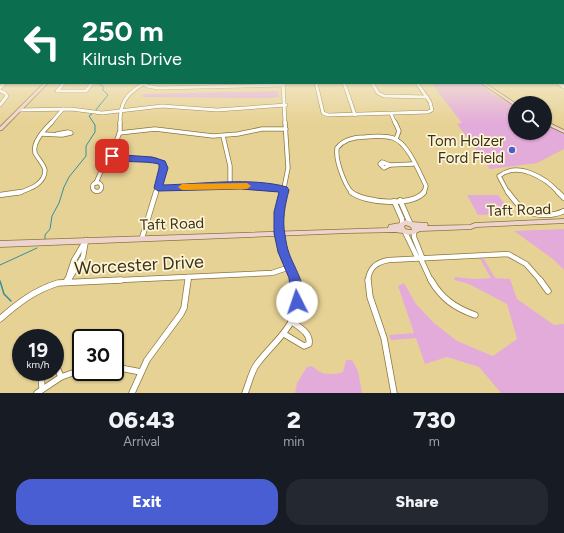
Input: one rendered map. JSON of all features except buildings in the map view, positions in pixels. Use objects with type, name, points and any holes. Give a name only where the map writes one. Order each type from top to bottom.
[{"type":"street","points":[[0,129],[43,86]]},
{"type":"street","points":[[61,86],[57,91],[86,91],[89,86]]},
{"type":"street","points":[[138,86],[131,91],[119,111],[119,133],[112,151],[112,156],[119,159],[152,160],[163,162],[164,168],[142,238]]},
{"type":"street","points":[[153,86],[158,88],[192,86]]},
{"type":"street","points":[[245,393],[256,365],[284,334],[294,314],[297,290],[290,266],[283,252],[279,233],[279,212],[288,168],[284,86]]},
{"type":"street","points":[[317,86],[323,113],[326,115],[391,114],[431,111],[432,108],[427,97],[419,86]]},
{"type":"street","points":[[345,86],[355,115]]},
{"type":"street","points":[[374,86],[378,93],[384,96],[427,97]]},
{"type":"street","points":[[488,86],[508,100]]},
{"type":"street","points":[[0,92],[5,93],[7,96],[0,105]]},
{"type":"street","points":[[19,110],[64,109],[102,113],[162,106],[216,110],[286,105]]},
{"type":"street","points":[[0,195],[12,195],[21,192],[31,188],[43,179],[45,170],[35,153],[35,149],[42,134],[64,109]]},
{"type":"street","points":[[391,114],[398,131],[396,139]]},
{"type":"street","points":[[552,126],[564,132]]},
{"type":"street","points":[[119,133],[155,129],[203,136],[223,136],[262,129],[286,128]]},
{"type":"street","points":[[42,134],[57,134]]},
{"type":"street","points":[[223,136],[231,166],[230,186]]},
{"type":"street","points":[[382,136],[396,139],[405,146],[413,164],[425,183],[426,189],[419,197],[411,200],[370,201],[353,194],[346,185],[336,153],[340,144],[351,138],[382,136]]},
{"type":"street","points":[[96,183],[99,174],[114,157]]},
{"type":"street","points":[[390,165],[413,164]]},
{"type":"street","points":[[564,198],[547,179],[531,172],[509,171],[499,176],[501,182],[518,205],[528,213],[536,215],[555,215],[564,211]]},
{"type":"street","points":[[158,188],[260,186],[284,190]]},
{"type":"street","points":[[400,200],[411,224],[415,227],[414,237],[420,257]]},
{"type":"street","points":[[394,201],[402,219],[403,228],[420,257],[431,282],[443,298],[454,307],[475,315]]},
{"type":"street","name":"Taft Road","points":[[403,228],[410,234],[420,229],[564,221]]},
{"type":"street","name":"Taft Road","points":[[0,244],[395,230],[411,224],[419,226],[469,223],[475,225]]},
{"type":"street","points":[[67,282],[76,271],[87,245],[86,240]]},
{"type":"street","points":[[394,393],[389,359],[369,290],[368,277],[373,266],[380,261],[420,257],[508,254],[520,258],[527,263],[548,291]]},
{"type":"street","name":"Worcester Drive","points":[[0,320],[23,299],[34,292],[58,283],[272,273],[290,266]]},
{"type":"street","points":[[132,393],[146,360],[184,308],[189,277]]},
{"type":"street","points":[[284,334],[304,346],[309,344],[310,339],[307,333],[291,321]]},
{"type":"street","points":[[124,369],[141,372]]},
{"type":"street","points":[[40,391],[41,381]]},
{"type":"street","points":[[40,391],[55,381]]},
{"type":"shaded area","points":[[434,86],[484,86],[491,93],[508,102],[508,140],[552,140],[552,127],[564,133],[564,149],[537,163],[490,169],[457,124],[462,123]]},
{"type":"shaded area","points":[[278,91],[279,97],[266,98],[142,97],[143,94]]},
{"type":"shaded area","points":[[467,195],[498,195],[512,214],[478,215]]},
{"type":"shaded area","points":[[564,229],[564,270],[553,259],[514,231]]},
{"type":"shaded area","points":[[480,259],[484,259],[495,278],[510,279],[517,299],[554,325],[564,324],[564,393],[501,393],[479,367],[447,357],[425,364],[416,338],[391,340],[389,335],[414,333],[398,286],[404,283],[416,304],[434,323],[457,341],[493,356],[517,339],[507,304],[469,284],[454,280],[455,277],[474,279],[491,278]]},
{"type":"shaded area","points":[[346,360],[352,360],[358,371],[362,393],[295,393],[297,383],[307,367],[312,366],[326,374],[338,373],[343,372]]},
{"type":"waterway","points":[[95,111],[108,95],[103,90],[103,86]]},
{"type":"waterway","points":[[45,239],[45,235],[50,229],[52,216],[59,203],[64,187],[69,177],[86,156],[86,146],[95,132],[95,125],[89,116],[92,114]]},
{"type":"waterway","points":[[0,265],[37,248]]},
{"type":"waterway","points":[[0,281],[4,294],[11,301]]},
{"type":"slow traffic","points":[[182,187],[247,186]]},
{"type":"place","name":"Tom Holzer Ford Field","points":[[512,150]]},
{"type":"route","points":[[112,156],[119,159],[152,160],[163,162],[164,168],[158,188],[241,185],[265,186],[284,190],[279,212],[279,233],[283,252],[294,278],[297,290],[297,302]]}]
